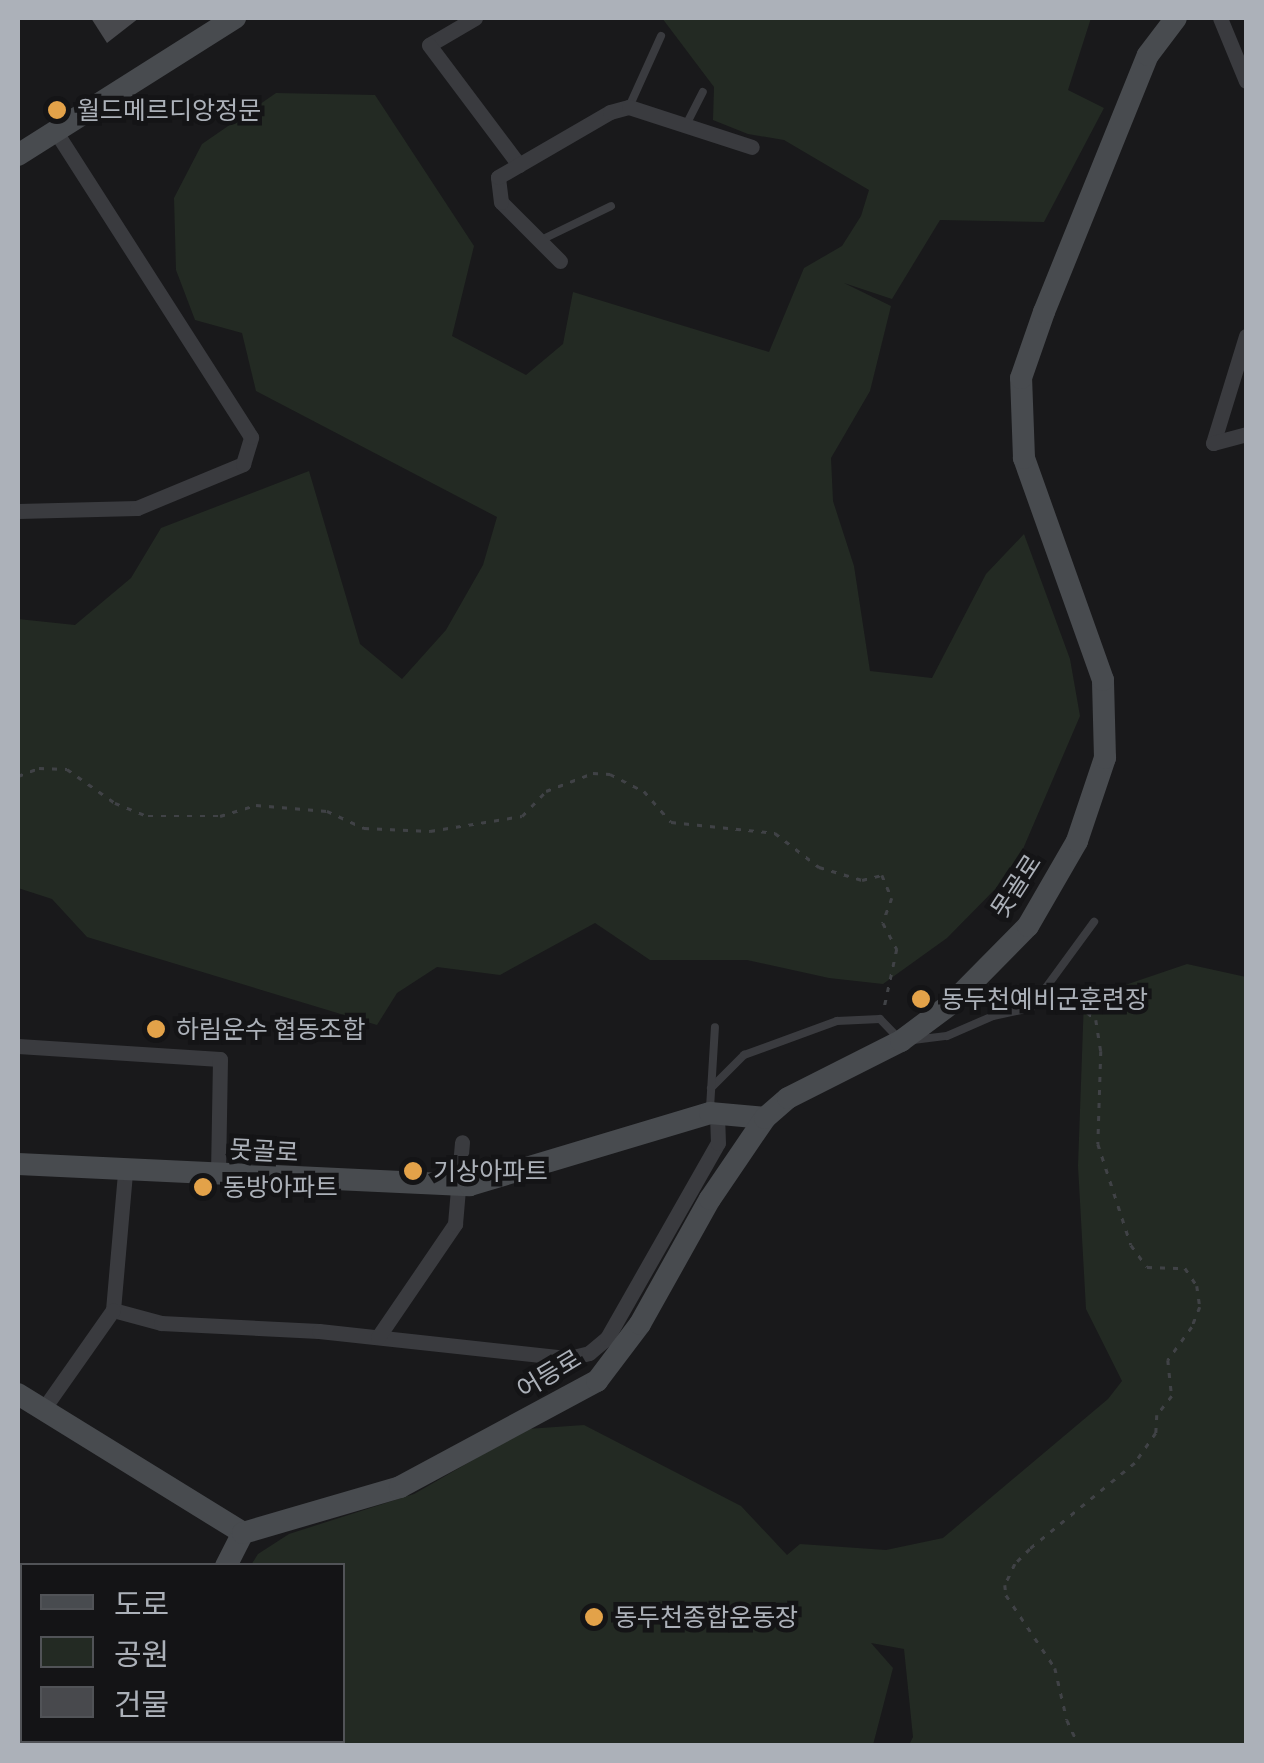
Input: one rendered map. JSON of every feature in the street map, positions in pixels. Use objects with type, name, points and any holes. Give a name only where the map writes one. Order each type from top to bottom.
[{"type":"street","points":[[18,155],[235,18]]},
{"type":"street","points":[[475,18],[428,44],[519,165]]},
{"type":"street","name":"못골로","points":[[18,1164],[461,1185],[714,1114],[765,1118],[788,1098],[901,1041],[952,1003],[1028,926],[1077,841],[1105,758],[1104,680],[1024,458],[1022,378],[1044,312],[1148,55],[1176,18]]},
{"type":"street","points":[[1220,18],[1246,82]]},
{"type":"street","points":[[560,262],[502,202],[498,177],[610,112],[629,106],[752,147]]},
{"type":"street","points":[[18,511],[137,508],[244,464],[251,437],[56,132]]},
{"type":"street","points":[[1246,336],[1213,443],[1246,434]]},
{"type":"street","points":[[18,1046],[220,1059],[218,1176]]},
{"type":"street","points":[[114,1310],[161,1324],[378,1337],[569,1358],[589,1352],[607,1338],[718,1143],[714,1114]]},
{"type":"street","name":"어등로","points":[[242,1533],[400,1487],[597,1380],[640,1324],[710,1199],[765,1118]]},
{"type":"street","points":[[378,1337],[456,1224],[462,1142]]},
{"type":"street","points":[[42,1410],[114,1310],[125,1172]]},
{"type":"street","points":[[18,1394],[242,1533],[227,1563]]},
{"type":"lane","points":[[629,106],[661,36]]},
{"type":"lane","points":[[686,125],[703,92]]},
{"type":"lane","points":[[540,240],[611,206]]},
{"type":"lane","points":[[711,1088],[744,1055],[837,1021],[880,1020],[901,1041],[947,1036],[993,1016],[1031,1008],[1094,922]]},
{"type":"lane","points":[[714,1027],[714,1114]]},
{"type":"path","points":[[18,776],[39,768],[67,769],[115,803],[148,816],[220,816],[256,805],[327,811],[364,828],[430,831],[522,816],[546,791],[593,774],[610,774],[644,791],[671,822],[775,833],[819,867],[862,880],[882,875],[892,898],[883,923],[897,949],[880,1020]]},
{"type":"path","points":[[1038,1001],[1068,995],[1096,1020],[1100,1051],[1098,1144],[1106,1178],[1132,1245],[1146,1266],[1185,1268],[1197,1286],[1200,1306],[1192,1327],[1168,1360],[1172,1396],[1157,1415],[1156,1433],[1136,1464],[1030,1549],[1015,1564],[1005,1585],[1006,1595],[1056,1668],[1067,1720],[1079,1746]]},
{"type":"green space","points":[[662,18],[1091,18],[1068,90],[1104,108],[1044,222],[940,220],[892,299],[844,283],[891,306],[870,391],[831,458],[833,501],[854,566],[870,671],[932,678],[986,574],[1024,534],[1070,659],[1080,716],[1014,870],[947,938],[883,984],[829,978],[747,960],[650,960],[595,923],[500,975],[437,967],[397,993],[377,1025],[87,937],[52,899],[18,888],[18,619],[75,625],[131,578],[161,528],[309,471],[360,644],[402,679],[446,630],[483,565],[497,517],[256,391],[242,333],[195,320],[176,270],[174,198],[202,144],[276,93],[375,95],[474,246],[452,336],[526,375],[563,344],[573,292],[769,352],[804,268],[842,246],[861,216],[869,190],[784,140],[748,134],[713,120],[714,87]]},
{"type":"green space","points":[[1187,964],[1246,977],[1246,1745],[909,1745],[913,1737],[904,1649],[871,1643],[893,1668],[873,1745],[226,1746],[345,1743],[345,1563],[252,1563],[258,1554],[289,1534],[414,1494],[527,1429],[584,1425],[741,1506],[787,1555],[800,1544],[886,1550],[943,1538],[1108,1399],[1122,1381],[1086,1309],[1078,1166],[1084,999]]},
{"type":"building","points":[[91,18],[139,18],[107,43]]},
{"type":"place","name":"월드메르디앙정문","points":[[57,110]]},
{"type":"place","name":"동두천예비군훈련장","points":[[921,999]]},
{"type":"place","name":"하림운수 협동조합","points":[[156,1029]]},
{"type":"place","name":"기상아파트","points":[[413,1171]]},
{"type":"place","name":"동방아파트","points":[[203,1187]]},
{"type":"place","name":"동두천종합운동장","points":[[594,1617]]}]
